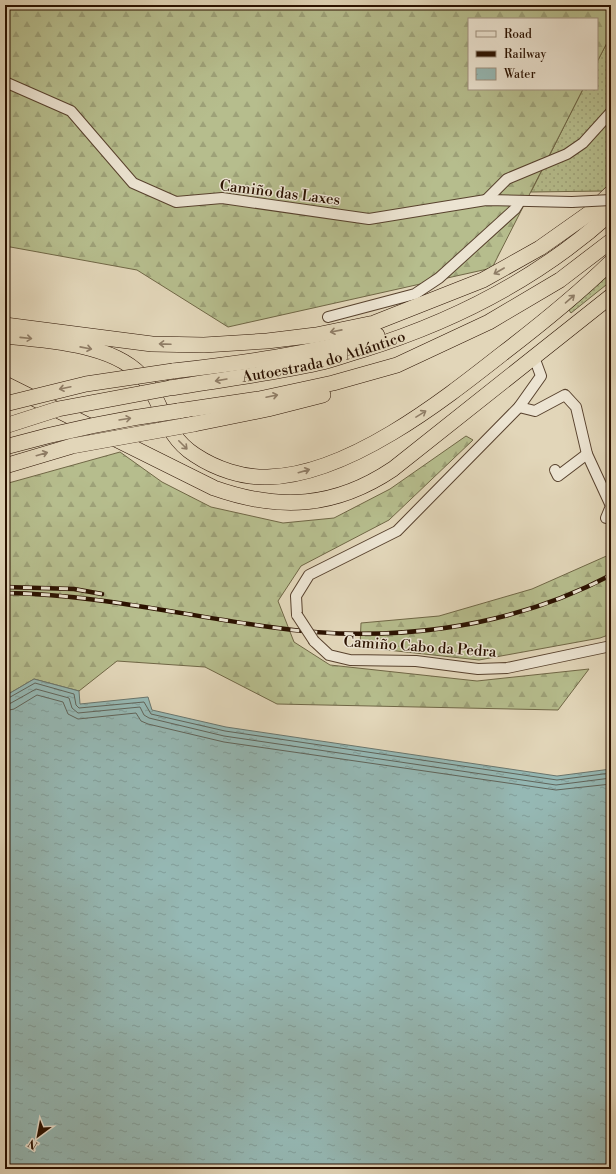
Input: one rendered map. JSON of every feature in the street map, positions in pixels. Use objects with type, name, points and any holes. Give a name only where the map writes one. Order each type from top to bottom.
[{"type":"highway","points":[[5,325],[152,344],[204,346],[309,336],[374,324],[483,280],[540,248],[591,212],[611,193]]},
{"type":"highway","name":"Autoestrada do Atlántico","points":[[5,426],[58,409],[170,388],[319,363],[402,338],[515,284],[543,266],[594,228],[611,213]]},
{"type":"highway","points":[[5,404],[86,384],[307,352],[407,326],[473,298],[505,281],[562,243],[594,228]]},
{"type":"highway","name":"Autoestrada do Atlántico","points":[[5,447],[61,431],[123,419],[259,399],[333,383],[397,365],[489,322],[560,280],[611,241]]},
{"type":"highway","points":[[5,336],[48,341],[98,351],[126,363],[145,380],[170,430],[194,454],[208,463],[238,473],[267,477],[281,476],[296,474],[333,462],[374,443],[422,413],[464,384],[540,324],[611,262]]},
{"type":"highway","points":[[5,466],[72,446],[268,409],[325,395],[368,382],[434,357],[481,336],[522,313],[560,280]]},
{"type":"highway","points":[[5,384],[214,488],[247,499],[265,502],[297,503],[337,496],[380,478],[419,450],[611,296]]},
{"type":"street","name":"Camiño das Laxes","points":[[5,82],[70,110],[133,183],[176,202],[222,198],[369,219],[486,200],[572,202],[611,200]]},
{"type":"street","points":[[486,200],[507,179],[567,154],[583,143],[611,112]]},
{"type":"street","points":[[328,317],[415,294],[440,278],[470,252],[515,209],[520,201]]},
{"type":"street","name":"Camiño Cabo da Pedra","points":[[534,357],[541,376],[519,407],[397,531],[309,575],[296,596],[297,615],[314,641],[329,655],[350,660],[416,661],[478,669],[507,668],[611,646]]},
{"type":"street","points":[[519,407],[535,411],[564,395],[576,407],[588,454],[611,506],[606,518]]},
{"type":"street","points":[[555,470],[558,476],[588,454]]},
{"type":"green space","points":[[5,5],[611,5],[611,35],[598,60],[598,18],[468,18],[468,90],[582,90],[492,268],[228,327],[137,270],[5,246]]},
{"type":"green space","points":[[611,35],[611,182],[603,191],[531,192],[582,90],[598,90],[598,60]]},
{"type":"green space","points":[[611,272],[611,281],[571,313],[569,310]]},
{"type":"green space","points":[[466,436],[473,440],[389,520],[301,566],[278,601],[294,642],[330,665],[477,681],[589,669],[558,710],[277,704],[205,667],[117,661],[79,691],[34,679],[5,696],[5,484],[120,452],[162,482],[211,507],[283,523],[334,518],[390,489]]},
{"type":"green space","points":[[611,554],[611,634],[600,638],[479,660],[360,647],[361,623],[439,616],[532,589]]},
{"type":"water","points":[[34,679],[79,691],[80,704],[148,697],[152,710],[226,727],[557,776],[611,769],[611,1169],[5,1169],[5,696]]},
{"type":"railway","points":[[5,593],[39,594],[105,601],[270,627],[313,632],[357,634],[401,633],[445,628],[488,620],[530,609],[571,594],[611,575]]},
{"type":"railway","points":[[5,587],[74,589],[102,594]]}]
